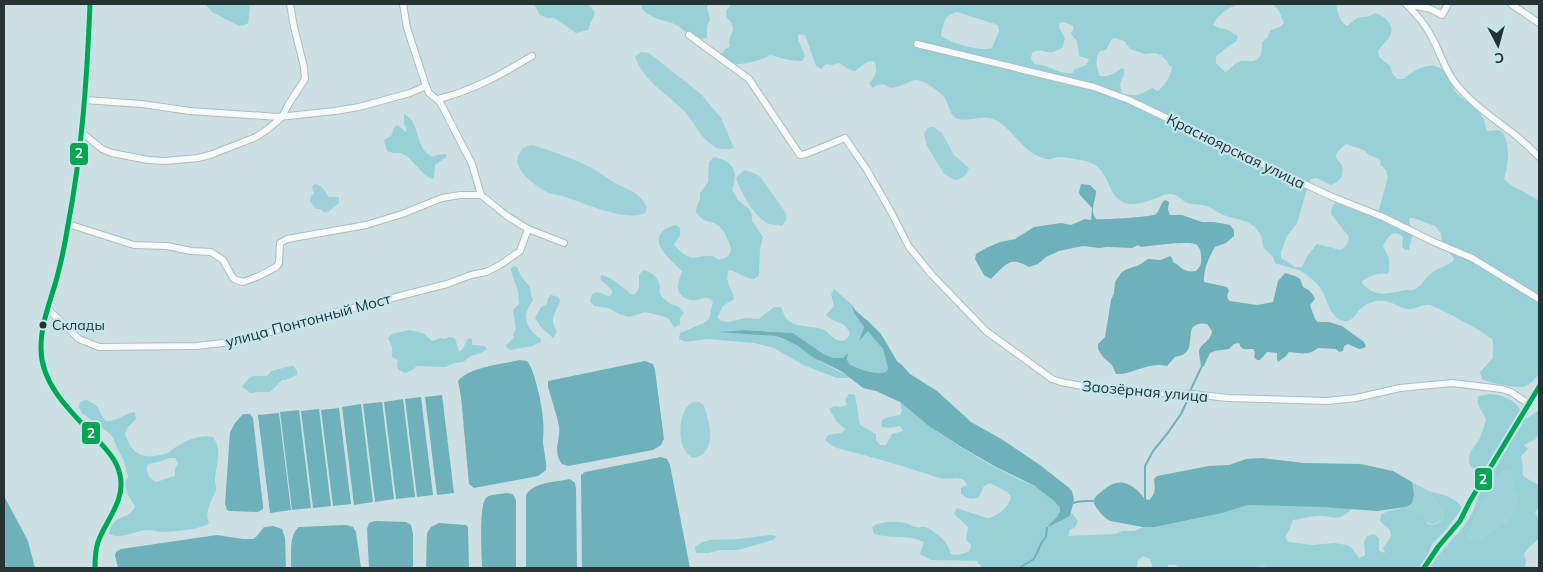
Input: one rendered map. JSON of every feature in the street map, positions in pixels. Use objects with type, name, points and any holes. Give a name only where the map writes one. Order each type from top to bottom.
[{"type":"street","points":[[90,4],[85,100],[68,224],[59,270],[40,345],[46,374],[64,404],[111,453],[121,477],[119,499],[96,544],[94,553],[96,568]]},
{"type":"street","points":[[81,132],[102,149],[112,153],[148,160],[165,161],[198,158],[256,137],[282,117],[306,74],[290,4]]},
{"type":"street","points":[[402,4],[407,28],[426,86],[433,97],[438,99],[472,164],[481,195],[507,216],[528,229],[564,243]]},
{"type":"street","points":[[1406,4],[1431,9],[1442,15],[1448,4]]},
{"type":"street","points":[[1406,4],[1430,33],[1446,69],[1462,92],[1539,157]]},
{"type":"street","points":[[1511,4],[1539,23]]},
{"type":"street","name":"Заозёрная улица","points":[[689,35],[749,79],[800,155],[844,138],[876,186],[909,247],[932,275],[986,331],[1052,378],[1061,382],[1126,392],[1192,394],[1228,398],[1327,400],[1356,398],[1400,388],[1452,383],[1502,389],[1511,392],[1529,404]]},
{"type":"street","name":"Красноярская улица","points":[[916,44],[1094,87],[1129,100],[1330,196],[1384,217],[1434,242],[1472,258],[1539,299]]},
{"type":"street","points":[[438,99],[452,96],[498,76],[532,56]]},
{"type":"street","points":[[85,100],[142,104],[190,111],[282,117],[335,112],[366,106],[426,86]]},
{"type":"street","points":[[68,224],[134,245],[167,246],[211,252],[223,260],[233,278],[243,282],[276,267],[279,262],[280,243],[287,239],[366,225],[402,214],[442,198],[481,195]]},
{"type":"street","name":"улица Понтонный Мост","points":[[48,309],[79,339],[99,347],[197,346],[231,342],[255,337],[486,272],[520,251],[528,229]]},
{"type":"street","points":[[1424,568],[1438,547],[1460,521],[1470,501],[1539,387]]},
{"type":"shaded area","points":[[205,4],[248,4],[250,7],[248,23],[239,26],[212,12]]},
{"type":"shaded area","points":[[534,4],[586,4],[595,12],[588,30],[576,33],[554,18],[540,15]]},
{"type":"shaded area","points":[[640,4],[708,4],[710,20],[707,26],[707,38],[697,38],[677,25],[653,17],[645,12]]},
{"type":"shaded area","points":[[731,4],[1240,4],[1224,12],[1213,25],[1226,29],[1238,36],[1236,42],[1216,56],[1216,63],[1225,72],[1234,64],[1242,61],[1253,61],[1259,58],[1262,42],[1267,38],[1271,30],[1280,27],[1284,23],[1279,11],[1273,4],[1336,4],[1340,19],[1347,26],[1357,18],[1370,16],[1375,13],[1384,18],[1391,27],[1389,38],[1378,51],[1379,57],[1390,66],[1393,75],[1398,79],[1403,79],[1425,66],[1437,67],[1442,70],[1447,75],[1457,94],[1482,116],[1487,131],[1500,130],[1504,135],[1508,154],[1504,179],[1512,186],[1539,201],[1539,374],[1528,385],[1519,387],[1482,379],[1480,372],[1493,358],[1492,339],[1442,310],[1429,305],[1407,309],[1386,301],[1375,301],[1361,308],[1349,321],[1341,320],[1334,314],[1321,289],[1312,279],[1301,271],[1275,263],[1273,257],[1263,247],[1259,232],[1250,224],[1223,215],[1205,206],[1185,202],[1171,194],[1140,203],[1125,203],[1114,194],[1102,171],[1096,166],[1087,161],[1072,158],[1059,157],[1047,159],[1038,156],[1026,149],[1001,124],[990,118],[958,119],[951,112],[942,95],[922,81],[914,80],[890,88],[881,84],[872,88],[869,83],[876,73],[874,61],[867,62],[855,71],[839,63],[826,64],[821,69],[816,66],[805,35],[798,34],[798,39],[805,56],[802,61],[770,55],[747,63],[732,64],[721,55],[725,49],[730,47],[729,41],[733,29],[731,22],[727,18],[726,11]],"holes":[[[957,12],[998,25],[999,31],[992,48],[981,49],[966,46],[941,36],[945,21],[953,13]],[[1063,22],[1072,25],[1074,28],[1071,34],[1077,41],[1079,56],[1089,59],[1086,65],[1074,70],[1073,73],[1034,64],[1031,59],[1032,53],[1035,51],[1053,52],[1062,48],[1065,39],[1059,23]],[[1112,39],[1124,41],[1130,49],[1144,54],[1155,53],[1161,55],[1168,62],[1172,67],[1161,89],[1158,91],[1152,88],[1138,95],[1122,94],[1120,84],[1124,75],[1124,69],[1121,68],[1117,72],[1100,76],[1097,56],[1100,51],[1106,50]],[[1346,144],[1364,150],[1381,161],[1380,164],[1386,170],[1388,177],[1378,213],[1362,213],[1338,202],[1335,203],[1331,214],[1349,237],[1346,245],[1341,250],[1317,244],[1308,255],[1302,267],[1295,267],[1281,258],[1281,252],[1287,236],[1297,223],[1311,179],[1317,178],[1331,185],[1341,178],[1342,166],[1336,156],[1338,151]],[[1410,218],[1435,226],[1441,233],[1443,243],[1454,260],[1436,270],[1414,290],[1382,294],[1367,288],[1362,283],[1363,280],[1389,272],[1389,258],[1383,246],[1389,237],[1397,233],[1400,234],[1403,237],[1402,247],[1405,250],[1409,250],[1413,230],[1409,221]]]},
{"type":"shaded area","points":[[641,52],[649,53],[701,94],[721,118],[734,148],[717,148],[704,138],[685,112],[644,74],[635,57]]},
{"type":"shaded area","points":[[404,114],[413,123],[420,143],[428,154],[434,157],[446,154],[446,157],[435,165],[434,178],[431,179],[425,175],[407,156],[387,151],[384,140],[391,136],[395,126],[398,125],[405,132],[407,129],[404,124]]},
{"type":"shaded area","points":[[933,127],[942,133],[954,155],[969,168],[962,177],[955,180],[944,174],[927,146],[924,134],[927,128]]},
{"type":"shaded area","points":[[533,145],[587,165],[634,192],[647,207],[645,213],[637,215],[617,214],[549,193],[542,189],[530,181],[518,164],[521,150]]},
{"type":"shaded area","points":[[714,157],[727,162],[733,168],[735,178],[732,190],[739,201],[749,209],[752,221],[763,237],[760,249],[759,275],[754,279],[729,270],[727,278],[734,299],[723,306],[717,317],[721,321],[728,322],[746,318],[759,319],[774,307],[781,307],[789,321],[801,326],[820,328],[836,340],[842,341],[850,334],[848,329],[843,324],[826,315],[834,306],[831,294],[834,289],[852,305],[854,313],[864,327],[860,338],[868,330],[883,349],[888,369],[886,372],[867,371],[849,364],[847,359],[833,358],[813,348],[793,333],[743,330],[723,331],[776,336],[798,346],[814,358],[851,378],[837,378],[803,365],[774,348],[754,343],[707,339],[686,342],[679,339],[680,333],[709,319],[713,301],[706,298],[690,300],[680,294],[678,285],[682,271],[664,253],[659,237],[665,229],[676,225],[680,228],[680,235],[674,245],[685,255],[695,258],[710,256],[719,260],[730,254],[730,244],[721,228],[702,219],[696,212],[700,193],[708,182],[709,162]]},
{"type":"shaded area","points":[[744,170],[761,178],[784,210],[786,218],[782,226],[770,224],[759,217],[749,204],[736,178]]},
{"type":"shaded area","points":[[316,184],[322,187],[329,197],[339,197],[339,203],[328,212],[325,213],[320,209],[316,209],[310,201],[311,195],[314,194],[313,185]]},
{"type":"shaded area","points":[[1081,184],[1090,185],[1096,191],[1093,212],[1096,219],[1153,215],[1156,214],[1165,200],[1169,202],[1168,210],[1170,215],[1182,215],[1202,222],[1230,225],[1234,230],[1234,236],[1226,243],[1215,247],[1204,273],[1204,282],[1227,287],[1229,291],[1227,298],[1230,301],[1257,305],[1273,302],[1278,281],[1285,273],[1295,276],[1300,279],[1303,287],[1315,299],[1310,305],[1318,322],[1329,322],[1342,326],[1364,342],[1366,346],[1359,349],[1348,344],[1344,346],[1343,351],[1339,352],[1336,349],[1318,348],[1308,353],[1289,352],[1278,362],[1277,353],[1267,352],[1260,360],[1257,360],[1254,357],[1255,352],[1253,349],[1242,348],[1239,343],[1234,344],[1229,349],[1210,353],[1204,366],[1201,368],[1200,349],[1210,338],[1212,331],[1207,324],[1201,324],[1192,328],[1188,350],[1175,357],[1167,366],[1153,365],[1116,374],[1112,365],[1103,357],[1098,349],[1098,344],[1105,337],[1115,282],[1125,270],[1139,265],[1148,259],[1161,260],[1170,256],[1173,262],[1184,270],[1196,271],[1200,266],[1201,260],[1200,250],[1197,245],[1179,243],[1141,247],[1138,245],[1132,248],[1083,246],[1059,251],[1046,257],[1038,264],[1029,267],[1012,262],[1004,266],[991,279],[984,275],[975,259],[976,254],[986,248],[1000,242],[1015,239],[1034,227],[1061,223],[1071,225],[1085,219],[1091,220],[1092,208],[1080,195]]},
{"type":"shaded area","points":[[517,267],[521,276],[530,287],[533,299],[527,311],[526,319],[530,329],[541,339],[541,342],[532,346],[510,350],[506,345],[514,338],[513,335],[516,329],[513,310],[519,304],[518,291],[511,271],[511,268]]},
{"type":"shaded area","points":[[643,270],[652,273],[656,278],[663,298],[683,311],[680,325],[674,327],[668,318],[645,312],[629,317],[609,308],[594,306],[590,301],[592,294],[599,292],[610,296],[612,293],[612,290],[601,280],[600,277],[602,275],[614,281],[632,295],[635,294],[639,288],[639,275]]},
{"type":"shaded area","points":[[551,295],[558,297],[560,300],[553,319],[554,327],[557,331],[553,338],[541,327],[535,318],[541,307],[547,304],[548,298]]},
{"type":"shaded area","points":[[852,305],[881,334],[897,361],[910,374],[937,391],[971,422],[1003,440],[1068,487],[1072,491],[1074,500],[1070,516],[1047,528],[1057,517],[1060,511],[1059,506],[1035,486],[963,448],[929,426],[900,402],[876,391],[863,388],[841,371],[814,358],[798,346],[776,336],[718,332],[743,330],[793,333],[822,353],[833,358],[843,358],[848,353],[847,359],[849,364],[862,370],[886,372],[888,369],[883,349],[868,331],[859,341],[864,327],[854,313]]},
{"type":"shaded area","points":[[409,330],[423,333],[432,341],[440,338],[455,338],[459,352],[469,338],[472,339],[472,345],[485,346],[487,349],[463,362],[445,367],[417,366],[405,373],[399,370],[397,366],[398,360],[392,357],[392,347],[388,338],[392,334]]},
{"type":"shaded area","points":[[520,360],[527,361],[530,365],[538,389],[543,414],[543,443],[546,470],[538,476],[474,488],[469,484],[458,381],[463,376],[478,369]]},
{"type":"shaded area","points":[[645,361],[653,364],[655,370],[664,439],[661,445],[653,450],[568,466],[562,464],[557,450],[559,426],[548,381]]},
{"type":"shaded area","points":[[294,366],[297,375],[282,380],[270,392],[251,393],[242,387],[252,377],[267,376],[271,371]]},
{"type":"shaded area","points":[[849,394],[855,395],[860,425],[876,434],[876,440],[880,445],[886,445],[892,434],[903,431],[900,426],[881,427],[882,420],[900,415],[902,411],[900,402],[941,434],[963,448],[1051,497],[1058,505],[1059,512],[1048,528],[1072,513],[1078,521],[1075,527],[1070,530],[1068,536],[1115,534],[1123,531],[1134,531],[1143,527],[1155,527],[1222,513],[1248,505],[1352,509],[1339,518],[1315,516],[1293,520],[1285,536],[1288,542],[1313,545],[1334,543],[1347,545],[1352,548],[1359,558],[1365,555],[1364,542],[1367,536],[1374,534],[1379,538],[1379,551],[1385,553],[1383,548],[1391,536],[1390,530],[1380,521],[1383,513],[1403,509],[1410,510],[1422,513],[1427,524],[1436,524],[1444,518],[1431,492],[1452,498],[1462,508],[1445,531],[1432,544],[1421,568],[1272,568],[1264,566],[1245,568],[1179,568],[1176,565],[1169,565],[1166,568],[1153,568],[1150,559],[1143,556],[1138,560],[1137,568],[980,568],[981,566],[977,561],[931,560],[920,554],[924,542],[912,538],[874,534],[872,527],[893,522],[906,523],[916,527],[927,527],[942,539],[948,546],[951,554],[956,555],[970,551],[971,545],[966,540],[968,527],[954,514],[957,508],[988,518],[1003,511],[1011,497],[1007,492],[990,483],[984,486],[979,497],[968,498],[961,494],[961,488],[967,485],[964,480],[958,478],[939,478],[833,446],[825,440],[828,435],[841,433],[846,429],[837,422],[829,409],[834,406],[847,405],[845,399]]},
{"type":"shaded area","points":[[1490,394],[1511,400],[1519,408],[1523,419],[1539,410],[1539,432],[1536,439],[1524,445],[1528,449],[1521,456],[1524,476],[1539,485],[1539,507],[1535,512],[1540,526],[1540,533],[1536,541],[1524,554],[1526,561],[1523,568],[1430,568],[1466,523],[1479,494],[1481,476],[1469,462],[1470,454],[1480,438],[1486,420],[1479,406],[1478,396]],"holes":[[[1509,470],[1513,481],[1511,487],[1518,499],[1512,514],[1494,530],[1481,538],[1471,541],[1467,537],[1477,513],[1491,493],[1494,480],[1503,471]]]},
{"type":"shaded area","points":[[442,395],[454,493],[437,495],[425,397]]},
{"type":"shaded area","points":[[421,397],[433,495],[417,497],[405,399]]},
{"type":"shaded area","points":[[403,399],[415,497],[396,499],[384,402]]},
{"type":"shaded area","points":[[86,400],[95,405],[106,421],[135,412],[136,419],[127,428],[125,435],[135,452],[143,456],[166,454],[189,440],[204,436],[213,437],[218,447],[218,457],[215,479],[216,490],[207,514],[209,523],[194,529],[180,531],[163,532],[147,530],[123,536],[109,534],[114,523],[129,514],[135,506],[128,495],[125,483],[128,477],[124,461],[113,438],[82,413],[79,408],[80,402]],"holes":[[[175,458],[178,463],[175,469],[175,476],[156,482],[150,477],[147,465]]]},
{"type":"shaded area","points":[[382,402],[394,499],[375,502],[363,404]]},
{"type":"shaded area","points":[[693,402],[699,402],[704,406],[710,429],[710,437],[706,451],[693,458],[687,453],[682,444],[681,423],[685,410]]},
{"type":"shaded area","points":[[361,404],[373,502],[354,505],[342,407]]},
{"type":"shaded area","points":[[339,408],[351,504],[333,506],[321,410]]},
{"type":"shaded area","points":[[319,409],[331,506],[313,508],[301,411]]},
{"type":"shaded area","points":[[299,410],[311,508],[292,510],[280,412]]},
{"type":"shaded area","points":[[279,413],[291,510],[270,513],[258,415]]},
{"type":"shaded area","points":[[243,414],[250,414],[253,418],[263,506],[263,509],[258,512],[230,511],[227,510],[225,504],[230,432]]},
{"type":"shaded area","points":[[661,457],[667,459],[670,465],[690,568],[582,568],[581,475],[585,472]]},
{"type":"shaded area","points":[[1262,458],[1304,463],[1361,464],[1393,471],[1412,482],[1414,494],[1412,503],[1406,507],[1377,511],[1248,505],[1222,513],[1155,527],[1143,527],[1110,521],[1099,512],[1094,502],[1097,495],[1108,486],[1120,482],[1135,488],[1145,499],[1149,500],[1154,493],[1154,479],[1157,476],[1209,466],[1229,465],[1246,459]]},
{"type":"shaded area","points":[[1509,470],[1513,481],[1511,487],[1518,499],[1513,512],[1505,522],[1494,530],[1481,538],[1471,541],[1467,537],[1477,513],[1491,493],[1494,480],[1503,471]]},
{"type":"shaded area","points":[[570,479],[575,483],[576,489],[577,568],[526,568],[526,495],[539,485]]},
{"type":"shaded area","points":[[1412,482],[1431,492],[1444,518],[1439,522],[1430,524],[1410,510],[1393,510],[1406,507],[1414,494]]},
{"type":"shaded area","points":[[513,494],[516,500],[516,568],[482,568],[481,519],[484,501],[489,496]]},
{"type":"shaded area","points":[[4,496],[28,541],[35,568],[4,568]]},
{"type":"shaded area","points":[[375,521],[406,522],[411,525],[413,534],[413,568],[369,568],[367,529],[369,523]]},
{"type":"shaded area","points":[[439,523],[466,525],[468,527],[469,568],[426,568],[427,533],[431,527]]},
{"type":"shaded area","points":[[346,525],[353,527],[356,532],[361,568],[291,568],[292,540],[299,527]]},
{"type":"shaded area","points":[[273,526],[282,529],[285,538],[286,568],[118,568],[115,555],[121,549],[217,535],[253,539],[264,527]]},
{"type":"shaded area","points":[[777,536],[773,540],[738,550],[696,553],[695,547],[704,541]]},
{"type":"waterway","points":[[1191,389],[1201,368]]},
{"type":"waterway","points":[[1145,499],[1145,466],[1153,451],[1181,414],[1188,399]]},
{"type":"waterway","points":[[1073,503],[1093,501]]},
{"type":"waterway","points":[[1019,568],[1034,559],[1046,537],[1047,528]]},
{"type":"transit line","name":"2","points":[[90,4],[77,170],[64,246],[44,322],[41,347],[42,361],[46,373],[59,397],[111,455],[120,475],[121,484],[118,501],[98,542],[95,568]]},
{"type":"transit line","name":"2","points":[[1424,568],[1438,547],[1460,521],[1470,501],[1539,387]]},
{"type":"place","name":"Склады","points":[[43,325]]}]
